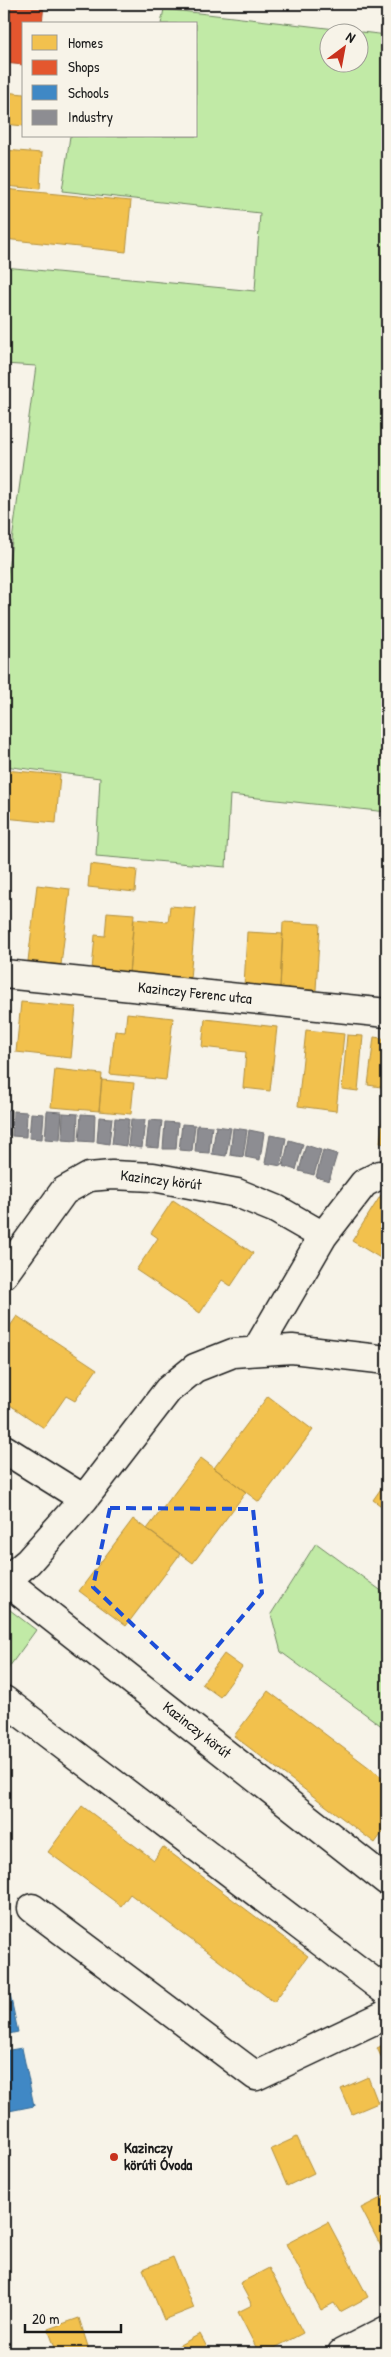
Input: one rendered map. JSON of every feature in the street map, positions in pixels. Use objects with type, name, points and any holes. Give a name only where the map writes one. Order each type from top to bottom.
[{"type":"street","name":"Kazinczy Ferenc utca","points":[[4,974],[387,1012]]},
{"type":"street","name":"Kazinczy körút","points":[[4,1274],[64,1191],[89,1177],[112,1175],[153,1177],[237,1193],[276,1209],[323,1236]]},
{"type":"street","points":[[256,1351],[323,1236],[364,1183],[380,1175],[387,1176]]},
{"type":"street","name":"Kazinczy körút","points":[[387,1360],[292,1349],[233,1353],[194,1368],[175,1385],[84,1499],[28,1562],[5,1581],[387,1881]]},
{"type":"street","points":[[4,1449],[84,1499]]},
{"type":"street","points":[[4,1700],[387,1992]]},
{"type":"street","points":[[32,1908],[256,2076],[387,2014]]},
{"type":"street","points":[[342,2353],[387,2330]]},
{"type":"highlighted area","points":[[110,1508],[253,1509],[262,1593],[190,1679],[93,1587]]},
{"type":"green space","points":[[164,9],[318,27],[318,72],[368,72],[368,33],[387,35],[387,812],[230,795],[226,867],[96,856],[100,778],[4,766],[4,599],[36,366],[4,364],[4,267],[255,291],[260,213],[62,191],[70,138],[198,138],[198,22],[161,22]]},
{"type":"green space","points":[[316,1543],[387,1595],[387,1730],[281,1652],[271,1614]]},
{"type":"green space","points":[[10,1610],[36,1630],[4,1674],[4,1612]]},
{"type":"building: Homes","points":[[4,92],[22,94],[22,126],[4,124]]},
{"type":"building: Homes","points":[[4,150],[42,153],[40,189],[4,186]]},
{"type":"building: Homes","points":[[4,189],[131,201],[126,252],[4,239]]},
{"type":"building: Homes","points":[[4,770],[60,775],[56,823],[4,818]]},
{"type":"building: Homes","points":[[90,864],[137,870],[135,892],[88,887]]},
{"type":"building: Homes","points":[[37,885],[70,889],[61,965],[28,961]]},
{"type":"building: Homes","points":[[170,906],[196,908],[190,979],[129,974],[134,919],[168,922]]},
{"type":"building: Homes","points":[[107,912],[134,914],[129,974],[92,970],[95,935],[105,936]]},
{"type":"building: Homes","points":[[283,922],[320,924],[316,990],[280,988]]},
{"type":"building: Homes","points":[[247,932],[283,934],[280,988],[244,986]]},
{"type":"building: Homes","points":[[21,1002],[76,1007],[71,1058],[16,1052]]},
{"type":"building: Homes","points":[[127,1013],[173,1018],[166,1080],[110,1074],[115,1031],[125,1032]]},
{"type":"building: Homes","points":[[205,1019],[277,1027],[270,1091],[243,1088],[246,1052],[202,1047]]},
{"type":"building: Homes","points":[[306,1030],[344,1034],[336,1111],[298,1106]]},
{"type":"building: Homes","points":[[347,1035],[363,1036],[358,1091],[342,1089]]},
{"type":"building: Homes","points":[[374,1037],[387,1039],[387,1088],[368,1085]]},
{"type":"building: Homes","points":[[55,1069],[102,1074],[99,1111],[51,1107]]},
{"type":"building: Homes","points":[[102,1080],[134,1083],[131,1114],[99,1111]]},
{"type":"building: Homes","points":[[387,1088],[387,1144],[380,1143]]},
{"type":"building: Homes","points":[[381,1195],[387,1199],[387,1262],[352,1241]]},
{"type":"building: Homes","points":[[173,1200],[253,1253],[231,1286],[222,1280],[200,1313],[136,1270],[158,1238],[151,1233]]},
{"type":"building: Homes","points":[[17,1316],[97,1369],[75,1401],[66,1396],[44,1428],[4,1401],[4,1335]]},
{"type":"building: Homes","points":[[268,1396],[313,1430],[259,1502],[214,1468]]},
{"type":"building: Homes","points":[[201,1458],[246,1492],[193,1563],[147,1529]]},
{"type":"building: Homes","points":[[387,1480],[387,1510],[373,1500]]},
{"type":"building: Homes","points":[[133,1519],[180,1554],[126,1626],[79,1591]]},
{"type":"building: Homes","points":[[224,1654],[242,1667],[220,1697],[202,1684]]},
{"type":"building: Homes","points":[[268,1691],[387,1781],[387,1831],[385,1829],[375,1843],[234,1736]]},
{"type":"building: Homes","points":[[82,1806],[154,1860],[163,1847],[308,1956],[274,2002],[130,1894],[121,1906],[48,1852]]},
{"type":"building: Homes","points":[[387,2043],[387,2069],[377,2048]]},
{"type":"building: Homes","points":[[368,2077],[378,2103],[352,2114],[341,2089]]},
{"type":"building: Homes","points":[[297,2137],[314,2173],[287,2186],[271,2149]]},
{"type":"building: Homes","points":[[387,2195],[387,2258],[361,2208]]},
{"type":"building: Homes","points":[[328,2222],[368,2297],[340,2312],[334,2303],[321,2310],[286,2244]]},
{"type":"building: Homes","points":[[173,2257],[194,2308],[164,2320],[143,2269]]},
{"type":"building: Homes","points":[[269,2268],[303,2333],[265,2353],[259,2353],[238,2312],[252,2305],[240,2283]]},
{"type":"building: Homes","points":[[79,2318],[90,2353],[57,2353],[48,2329]]},
{"type":"building: Homes","points":[[200,2334],[210,2353],[165,2353]]},
{"type":"building: Shops","points":[[4,4],[44,4],[42,22],[22,22],[22,65],[4,63]]},
{"type":"building: Schools","points":[[4,1975],[6,1975],[18,2032],[4,2035]]},
{"type":"building: Schools","points":[[22,2048],[34,2106],[4,2112],[4,2051]]},
{"type":"building: Industry","points":[[4,1110],[11,1110],[10,1136],[4,1136]]},
{"type":"building: Industry","points":[[13,1111],[27,1112],[26,1137],[12,1136]]},
{"type":"building: Industry","points":[[47,1111],[62,1112],[60,1140],[45,1139]]},
{"type":"building: Industry","points":[[31,1113],[44,1114],[42,1139],[29,1138]]},
{"type":"building: Industry","points":[[63,1113],[78,1114],[77,1141],[62,1140]]},
{"type":"building: Industry","points":[[81,1114],[95,1115],[94,1142],[79,1141]]},
{"type":"building: Industry","points":[[99,1117],[112,1118],[109,1144],[97,1142]]},
{"type":"building: Industry","points":[[115,1118],[129,1119],[126,1146],[112,1144]]},
{"type":"building: Industry","points":[[131,1119],[145,1120],[142,1148],[128,1146]]},
{"type":"building: Industry","points":[[149,1120],[162,1121],[159,1148],[146,1147]]},
{"type":"building: Industry","points":[[165,1122],[178,1123],[176,1149],[163,1149]]},
{"type":"building: Industry","points":[[182,1124],[195,1125],[192,1151],[179,1150]]},
{"type":"building: Industry","points":[[197,1125],[212,1126],[209,1153],[195,1152]]},
{"type":"building: Industry","points":[[216,1126],[231,1128],[226,1156],[212,1154]]},
{"type":"building: Industry","points":[[233,1128],[247,1130],[243,1157],[230,1155]]},
{"type":"building: Industry","points":[[249,1130],[264,1133],[260,1160],[245,1157]]},
{"type":"building: Industry","points":[[270,1135],[286,1138],[281,1166],[265,1163]]},
{"type":"building: Industry","points":[[289,1140],[303,1144],[296,1170],[283,1166]]},
{"type":"building: Industry","points":[[306,1145],[321,1150],[314,1175],[299,1171]]},
{"type":"building: Industry","points":[[323,1150],[337,1154],[329,1181],[316,1177]]},
{"type":"place","name":"Kazinczy körúti Óvoda","points":[[114,2157]]}]
